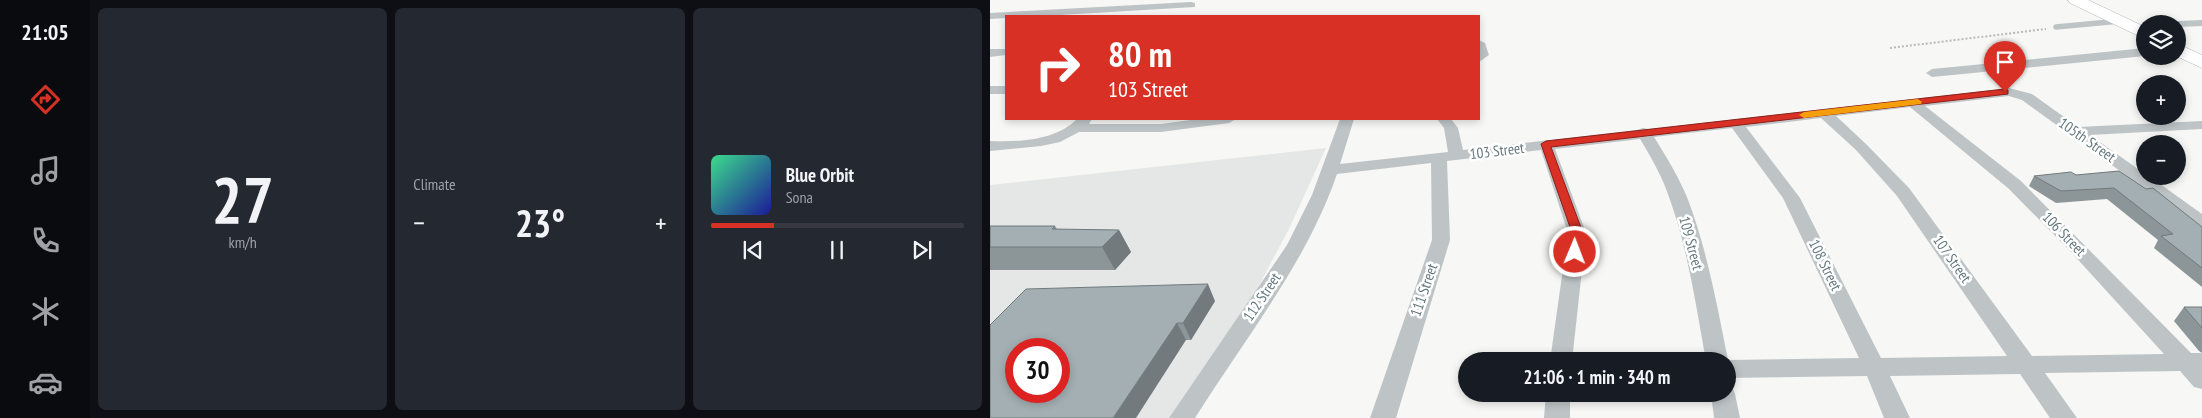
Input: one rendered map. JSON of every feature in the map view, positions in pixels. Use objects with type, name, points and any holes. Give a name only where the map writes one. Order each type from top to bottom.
[{"type":"main road","points":[[2076,0],[2136,25]]},
{"type":"main road","points":[[2092,0],[2136,24]]},
{"type":"main road","points":[[2186,45],[2202,52]]},
{"type":"main road","points":[[2186,54],[2202,62]]},
{"type":"street","points":[[1006,15],[1192,3]]},
{"type":"street","points":[[1182,15],[1192,3]]},
{"type":"street","points":[[990,16],[1005,15]]},
{"type":"street","points":[[2186,24],[2202,23]]},
{"type":"street","points":[[1480,46],[1483,56],[1480,58]]},
{"type":"street","points":[[990,53],[1005,52]]},
{"type":"street","points":[[1932,73],[2136,53]]},
{"type":"street","points":[[990,90],[1005,90]]},
{"type":"street","name":"103 Street","points":[[1330,170],[1643,132],[2005,92],[2021,94]]},
{"type":"street","name":"105th Street","points":[[2021,94],[2076,131],[2202,222]]},
{"type":"street","name":"106 Street","points":[[1913,103],[2015,185],[2194,362],[2202,380]]},
{"type":"street","name":"107 Street","points":[[1824,113],[1861,147],[1903,192],[2064,418]]},
{"type":"street","points":[[990,146],[1020,145],[1044,140],[1066,134],[1081,123],[1161,128],[1221,120]]},
{"type":"street","name":"112 Street","points":[[1182,418],[1271,286],[1310,220],[1330,170],[1347,120]]},
{"type":"street","name":"111 Street","points":[[1383,418],[1441,240],[1451,128],[1445,120]]},
{"type":"street","name":"108 Street","points":[[1735,122],[1791,198],[1874,366],[1897,418]]},
{"type":"street","points":[[2076,131],[2202,125]]},
{"type":"street","name":"109 Street","points":[[1643,132],[1668,176],[1680,203],[1705,299],[1715,352]]},
{"type":"street","points":[[1546,144],[1578,233],[1562,352]]},
{"type":"street","points":[[1736,369],[2194,362]]},
{"type":"street","points":[[1557,418],[1558,402]]},
{"type":"street","points":[[1724,402],[1727,418]]},
{"type":"lane","points":[[2056,27],[2136,25]]},
{"type":"path","points":[[1890,48],[2056,27]]},
{"type":"shaded area","points":[[1326,148],[1289,229],[1255,293],[1174,418],[990,418],[990,185]]},
{"type":"building","points":[[2119,171],[2136,182],[2136,185],[2146,189],[2153,188],[2202,227],[2202,268],[2161,236],[2173,234],[2114,188],[2061,191],[2034,176],[2071,172],[2076,175]]},
{"type":"building","points":[[990,226],[1055,226],[1052,229],[1119,230],[1102,247],[990,247]]},
{"type":"building","points":[[1208,284],[1183,323],[1177,323],[1113,418],[990,418],[990,325],[1026,289]]},
{"type":"building","points":[[2184,307],[2202,307],[2202,328]]},
{"type":"slow traffic","points":[[1804,115],[1918,102]]},
{"type":"route","points":[[1575,252],[1578,233],[1546,144],[2005,92]]}]
